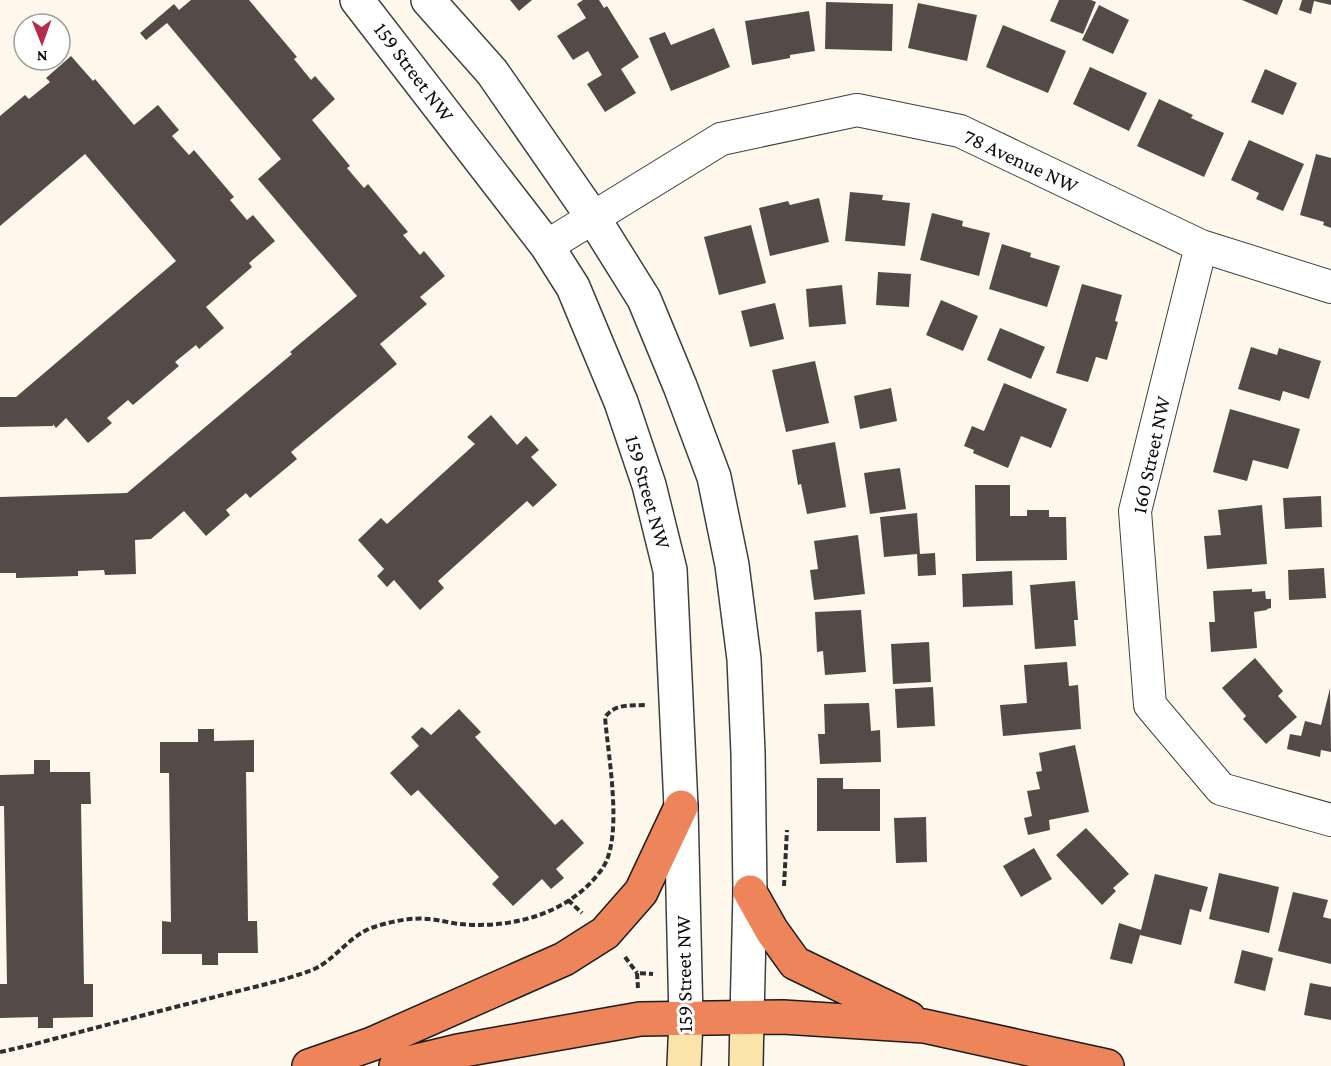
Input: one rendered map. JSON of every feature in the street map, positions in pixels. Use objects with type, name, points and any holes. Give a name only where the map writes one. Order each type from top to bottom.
[{"type":"highway","points":[[309,1066],[372,1044],[564,959],[605,933],[641,892],[681,807]]},
{"type":"highway","points":[[750,892],[772,931],[795,963],[924,1026]]},
{"type":"highway","points":[[396,1066],[458,1051],[640,1019],[747,1017],[783,1017],[924,1026],[1107,1066]]},
{"type":"main road","points":[[746,1066],[747,1017]]},
{"type":"main road","name":"159 Street NW","points":[[684,1066],[686,1019]]},
{"type":"street","name":"159 Street NW","points":[[357,0],[547,246],[573,287],[621,402],[650,485],[670,570],[681,807],[686,1019]]},
{"type":"street","points":[[428,0],[492,72],[594,219],[644,299],[714,477],[732,565],[744,659],[750,892],[747,1017]]},
{"type":"street","name":"78 Avenue NW","points":[[547,246],[722,140],[857,110],[960,131],[1201,246],[1331,287]]},
{"type":"street","name":"160 Street NW","points":[[1201,246],[1135,511],[1150,705],[1221,789],[1331,819]]},
{"type":"path","points":[[0,1052],[314,969],[370,929],[396,922],[427,919],[488,926],[540,916],[590,884],[609,857],[614,815],[605,717],[619,706],[676,704]]},
{"type":"building","points":[[191,0],[249,0],[297,57],[294,59],[311,80],[315,76],[335,99],[312,120],[350,166],[347,168],[364,188],[368,184],[408,232],[403,235],[420,255],[424,251],[445,276],[420,297],[427,304],[380,344],[397,364],[291,452],[297,459],[250,498],[246,493],[226,510],[230,515],[206,536],[184,511],[151,539],[135,540],[136,574],[105,575],[104,570],[78,571],[78,576],[16,578],[16,573],[0,573],[0,497],[127,493],[357,296],[258,179],[281,159],[167,23],[146,40],[140,33],[174,4],[179,10]]},
{"type":"building","points":[[510,0],[532,0],[519,11]]},
{"type":"building","points":[[583,0],[599,0],[604,8],[607,6],[639,57],[621,69],[636,93],[605,112],[587,84],[602,75],[588,51],[573,60],[557,36],[586,18],[577,4]]},
{"type":"building","points":[[1059,0],[1096,2],[1083,34],[1050,21]]},
{"type":"building","points":[[1242,0],[1283,0],[1277,15]]},
{"type":"building","points":[[1302,0],[1331,0],[1331,5],[1314,1],[1311,14],[1299,10]]},
{"type":"building","points":[[826,2],[893,4],[892,51],[825,49]]},
{"type":"building","points":[[918,3],[977,15],[967,61],[908,48]]},
{"type":"building","points":[[1099,5],[1129,20],[1113,54],[1082,40]]},
{"type":"building","points":[[809,11],[815,51],[752,65],[745,21]]},
{"type":"building","points":[[1003,25],[1066,51],[1048,93],[986,67]]},
{"type":"building","points":[[714,28],[730,67],[671,91],[649,38],[665,32],[671,45]]},
{"type":"building","points":[[72,57],[93,81],[95,79],[134,125],[158,105],[179,130],[172,136],[189,155],[194,150],[234,197],[230,200],[247,220],[253,215],[275,241],[249,263],[252,267],[206,307],[224,328],[199,349],[196,345],[175,362],[179,366],[133,405],[128,400],[107,418],[112,423],[88,443],[66,418],[56,428],[53,424],[53,426],[0,427],[0,397],[16,397],[176,261],[85,154],[0,226],[0,116],[25,95],[29,99],[50,82],[46,78],[53,72],[72,72]]},
{"type":"building","points":[[1090,67],[1147,93],[1129,131],[1073,104]]},
{"type":"building","points":[[1265,69],[1297,83],[1283,115],[1251,102]]},
{"type":"building","points":[[1159,99],[1193,115],[1191,118],[1224,133],[1204,177],[1137,146]]},
{"type":"building","points":[[1249,140],[1304,164],[1283,211],[1256,199],[1259,193],[1231,180]]},
{"type":"building","points":[[1316,154],[1331,158],[1331,228],[1323,225],[1324,222],[1300,215]]},
{"type":"building","points":[[850,192],[883,195],[882,200],[910,203],[905,246],[845,241]]},
{"type":"building","points":[[819,198],[829,242],[770,256],[759,208],[788,201],[790,205]]},
{"type":"building","points":[[932,213],[963,221],[962,226],[990,233],[979,276],[920,260]]},
{"type":"building","points":[[751,225],[766,283],[719,295],[704,237]]},
{"type":"building","points":[[1002,244],[1031,253],[1030,257],[1060,266],[1047,307],[989,289]]},
{"type":"building","points":[[878,272],[911,274],[909,307],[876,305]]},
{"type":"building","points":[[1082,284],[1122,295],[1115,321],[1118,322],[1107,360],[1096,357],[1088,382],[1056,373]]},
{"type":"building","points":[[842,285],[846,324],[809,327],[806,289]]},
{"type":"building","points":[[941,300],[978,316],[963,351],[926,335]]},
{"type":"building","points":[[775,303],[784,339],[750,347],[741,311]]},
{"type":"building","points":[[1000,328],[1045,347],[1031,379],[987,360]]},
{"type":"building","points":[[1251,347],[1277,355],[1279,348],[1321,361],[1309,399],[1283,391],[1280,401],[1238,389]]},
{"type":"building","points":[[815,361],[829,423],[786,432],[772,370]]},
{"type":"building","points":[[1004,383],[1067,409],[1051,448],[1021,436],[1008,468],[973,453],[974,450],[964,446],[972,426],[984,431]]},
{"type":"building","points":[[891,388],[897,421],[860,429],[854,396]]},
{"type":"building","points":[[1230,409],[1300,429],[1288,469],[1253,460],[1247,481],[1213,472]]},
{"type":"building","points":[[491,415],[517,445],[526,436],[539,450],[531,457],[557,485],[533,507],[527,501],[438,581],[444,588],[420,610],[394,580],[387,587],[377,576],[384,569],[358,540],[381,518],[387,524],[475,444],[467,437]]},
{"type":"building","points":[[835,442],[846,507],[807,514],[801,484],[798,485],[792,450]]},
{"type":"building","points":[[900,468],[906,509],[870,514],[864,473]]},
{"type":"building","points":[[975,485],[1010,485],[1010,516],[1027,516],[1027,510],[1049,510],[1049,517],[1066,517],[1067,560],[976,561]]},
{"type":"building","points":[[1321,496],[1322,527],[1285,529],[1283,498]]},
{"type":"building","points":[[1262,505],[1267,564],[1207,569],[1204,536],[1221,535],[1218,510]]},
{"type":"building","points":[[917,513],[920,554],[935,553],[936,575],[918,576],[917,554],[884,557],[880,517]]},
{"type":"building","points":[[858,535],[865,594],[814,600],[810,570],[818,569],[814,541]]},
{"type":"building","points":[[1324,568],[1326,598],[1289,600],[1288,570]]},
{"type":"building","points":[[1012,571],[1013,605],[963,607],[962,574]]},
{"type":"building","points":[[1075,581],[1078,620],[1074,620],[1076,646],[1035,649],[1030,585]]},
{"type":"building","points":[[1252,589],[1252,592],[1265,591],[1266,599],[1271,599],[1271,608],[1254,612],[1257,648],[1211,652],[1209,622],[1215,622],[1213,591]]},
{"type":"building","points":[[861,610],[866,672],[825,675],[823,651],[817,652],[815,612]]},
{"type":"building","points":[[929,642],[931,682],[893,684],[891,644]]},
{"type":"building","points":[[1255,658],[1283,691],[1278,696],[1297,717],[1266,744],[1243,719],[1246,716],[1222,688]]},
{"type":"building","points":[[1067,662],[1069,686],[1078,685],[1081,729],[1003,736],[1000,705],[1027,703],[1024,665]]},
{"type":"building","points":[[933,687],[935,726],[897,728],[895,689]]},
{"type":"building","points":[[1330,688],[1331,752],[1321,750],[1320,757],[1287,749],[1290,734],[1301,736],[1305,721],[1321,725]]},
{"type":"building","points":[[869,703],[871,731],[880,730],[881,762],[820,764],[818,734],[825,734],[824,704]]},
{"type":"building","points":[[459,709],[481,732],[475,737],[555,825],[562,819],[584,843],[556,869],[564,878],[551,889],[542,879],[513,906],[492,884],[499,877],[418,790],[411,796],[390,773],[419,746],[411,737],[422,727],[431,735]]},
{"type":"building","points":[[198,729],[214,729],[214,741],[254,740],[254,772],[246,772],[248,921],[257,921],[258,953],[218,953],[218,965],[202,965],[202,954],[162,954],[162,921],[171,922],[169,773],[160,773],[160,742],[198,742]]},
{"type":"building","points":[[1075,745],[1089,812],[1049,820],[1050,830],[1028,835],[1024,818],[1032,816],[1027,791],[1040,789],[1036,772],[1042,771],[1039,753]]},
{"type":"building","points":[[34,760],[50,760],[50,772],[90,772],[91,804],[81,804],[84,984],[93,984],[93,1017],[53,1018],[53,1028],[38,1028],[38,1017],[0,1018],[0,984],[7,984],[4,806],[0,806],[0,775],[34,774]]},
{"type":"building","points":[[817,778],[843,778],[843,789],[880,789],[880,831],[817,831]]},
{"type":"building","points":[[926,817],[927,862],[896,863],[894,818]]},
{"type":"building","points":[[1086,828],[1129,874],[1113,888],[1116,891],[1102,905],[1056,855]]},
{"type":"building","points":[[1034,848],[1052,879],[1021,897],[1003,866]]},
{"type":"building","points":[[1219,873],[1279,887],[1269,933],[1209,919]]},
{"type":"building","points":[[1155,874],[1208,887],[1201,912],[1190,909],[1181,945],[1140,935],[1132,964],[1110,959],[1119,923],[1141,930]]},
{"type":"building","points":[[1293,892],[1328,900],[1323,917],[1331,919],[1331,964],[1278,951]]},
{"type":"building","points":[[1242,950],[1273,958],[1265,991],[1234,983]]},
{"type":"building","points":[[1310,983],[1331,987],[1331,1020],[1304,1015]]}]
